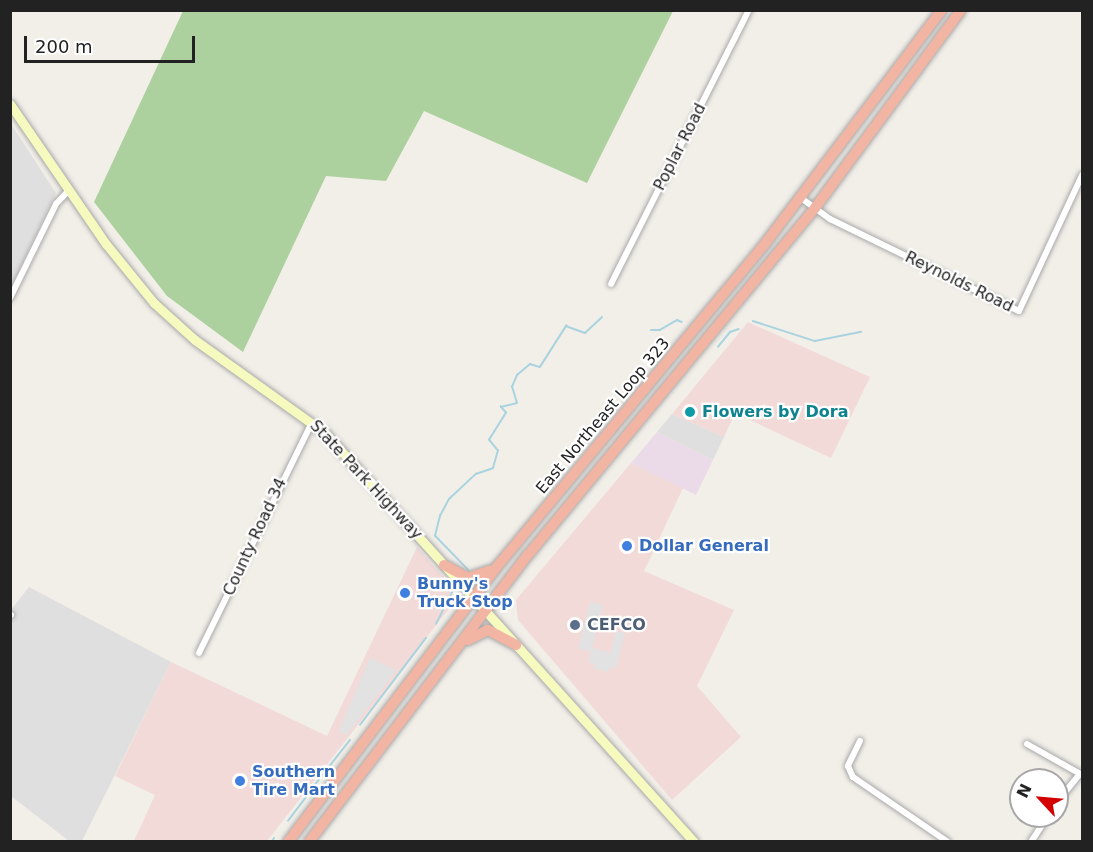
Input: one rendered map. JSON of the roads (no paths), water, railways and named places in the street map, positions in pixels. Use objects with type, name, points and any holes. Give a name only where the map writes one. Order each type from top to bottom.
[{"type":"highway","name":"East Northeast Loop 323","points":[[290,838],[473,597],[764,245],[942,10]]},
{"type":"highway","name":"East Northeast Loop 323","points":[[309,842],[485,610],[778,255],[884,118],[961,10]]},
{"type":"highway","points":[[928,29],[941,39]]},
{"type":"highway","points":[[870,107],[884,118]]},
{"type":"highway","points":[[764,245],[778,255]]},
{"type":"highway","points":[[680,347],[693,359]]},
{"type":"highway","points":[[558,492],[571,504]]},
{"type":"highway","points":[[444,565],[471,578],[501,562]]},
{"type":"highway","points":[[452,654],[485,630],[516,645]]},
{"type":"highway","points":[[395,701],[408,712]]},
{"type":"highway","points":[[290,838],[303,842]]},
{"type":"main road","name":"State Park Highway","points":[[10,104],[132,278],[163,312],[206,348],[312,421],[694,842]]},
{"type":"street","name":"Poplar Road","points":[[611,284],[749,10]]},
{"type":"street","name":"Reynolds Road","points":[[801,198],[814,208],[1019,311],[1083,176]]},
{"type":"street","points":[[10,298],[56,204],[69,190]]},
{"type":"street","name":"County Road 34","points":[[199,653],[312,421]]},
{"type":"street","points":[[860,741],[848,766],[853,777],[948,842]]},
{"type":"street","points":[[1027,744],[1082,775],[1069,789]]},
{"type":"street","points":[[1031,842],[1040,828]]},
{"type":"waterway","points":[[468,570],[435,536],[440,516],[449,499],[476,474],[493,468],[498,451],[489,440],[506,413],[501,407],[517,403],[512,387],[517,375],[530,364],[540,367],[566,326],[585,333],[602,317]]},
{"type":"waterway","points":[[651,330],[660,330],[677,320],[682,322]]},
{"type":"waterway","points":[[753,321],[815,341],[861,332]]},
{"type":"waterway","points":[[718,347],[730,332],[739,329]]},
{"type":"waterway","points":[[436,624],[452,592]]},
{"type":"waterway","points":[[360,725],[426,638]]},
{"type":"waterway","points":[[314,786],[350,740]]},
{"type":"waterway","points":[[288,821],[309,793]]},
{"type":"waterway","points":[[272,842],[274,838]]},
{"type":"place","name":"Flowers by Dora","points":[[690,412]]},
{"type":"place","name":"Dollar General","points":[[627,546]]},
{"type":"place","name":"Bunny's Truck Stop","points":[[405,593]]},
{"type":"place","name":"CEFCO","points":[[575,625]]},
{"type":"place","name":"Southern Tire Mart","points":[[240,781]]}]
